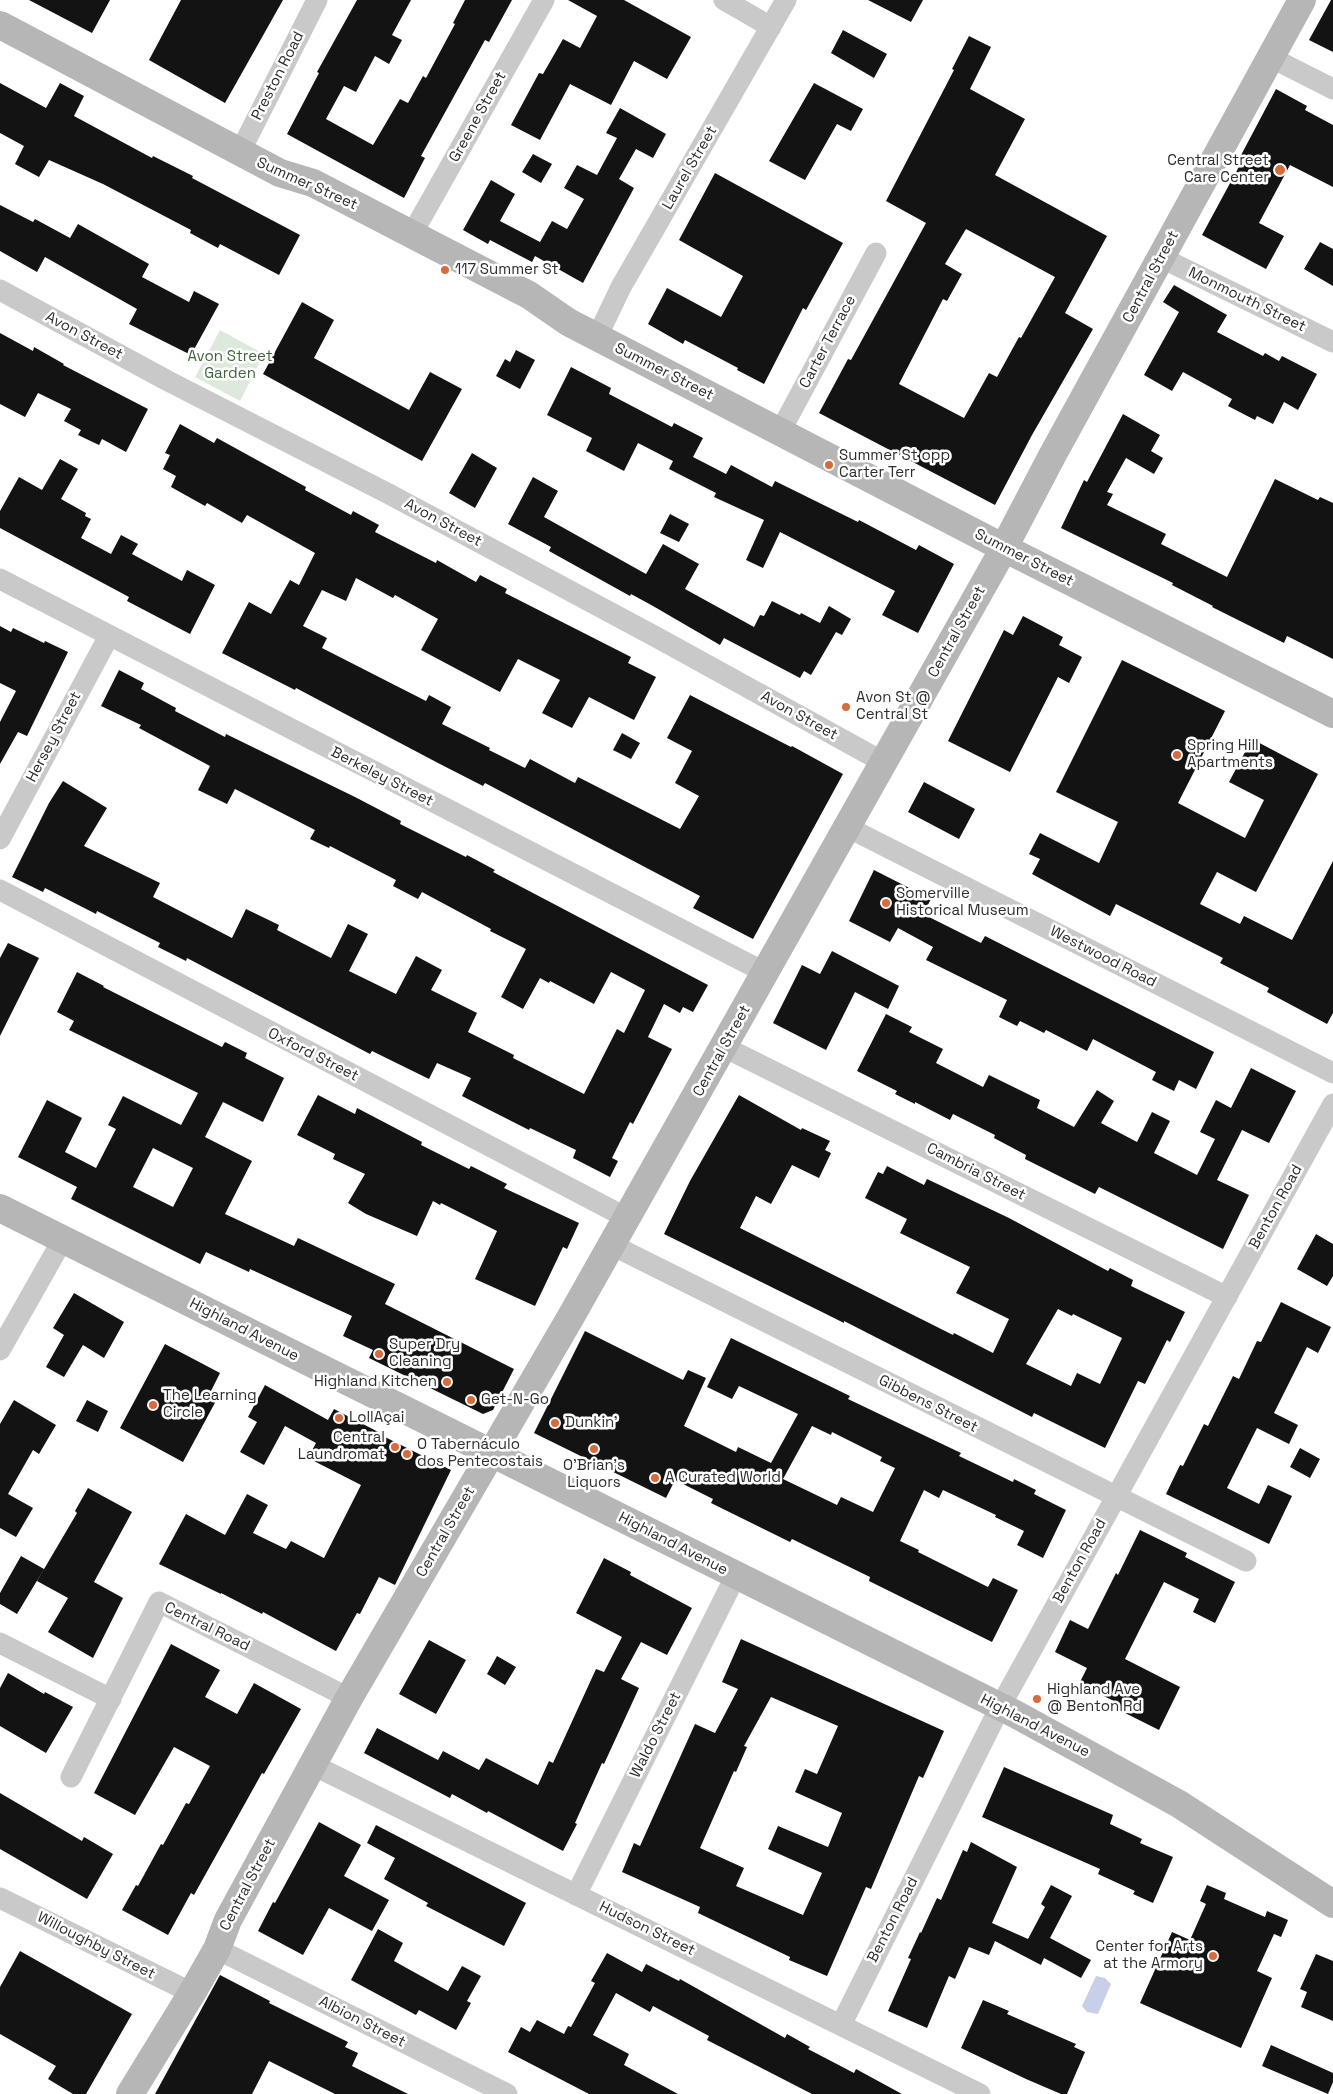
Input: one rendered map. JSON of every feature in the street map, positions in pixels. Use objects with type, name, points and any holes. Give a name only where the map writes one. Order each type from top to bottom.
[{"type":"main road","name":"Central Street","points":[[130,2094],[217,1949],[228,1920],[350,1698],[612,1245],[1004,548],[1302,0]]},
{"type":"main road","name":"Summer Street","points":[[0,25],[280,173],[313,183],[412,234],[529,295],[568,322],[1004,548],[1333,714]]},
{"type":"main road","name":"Highland Avenue","points":[[0,1208],[1000,1707],[1115,1767],[1179,1804],[1333,1904]]},
{"type":"street","name":"Preston Road","points":[[240,152],[317,0]]},
{"type":"street","name":"Greene Street","points":[[412,234],[544,0]]},
{"type":"street","points":[[724,0],[771,27]]},
{"type":"street","name":"Laurel Street","points":[[597,337],[621,287],[786,0]]},
{"type":"street","points":[[1270,57],[1333,89]]},
{"type":"street","name":"Carter Terrace","points":[[780,432],[876,253]]},
{"type":"street","name":"Monmouth Street","points":[[1162,258],[1333,342]]},
{"type":"street","name":"Avon Street","points":[[0,290],[168,382],[389,494],[650,633],[883,762]]},
{"type":"street","name":"Berkeley Street","points":[[0,579],[766,973]]},
{"type":"street","name":"Hersey Street","points":[[0,839],[109,636]]},
{"type":"street","name":"Westwood Road","points":[[847,827],[1333,1073]]},
{"type":"street","name":"Oxford Street","points":[[0,890],[627,1218]]},
{"type":"street","name":"Cambria Street","points":[[724,1047],[1227,1297]]},
{"type":"street","name":"Benton Road","points":[[840,2025],[1000,1707],[1333,1104]]},
{"type":"street","points":[[0,1350],[63,1239]]},
{"type":"street","name":"Gibbens Street","points":[[612,1245],[1246,1561]]},
{"type":"street","name":"Waldo Street","points":[[576,1895],[736,1575]]},
{"type":"street","name":"Central Road","points":[[71,1777],[160,1602],[350,1698]]},
{"type":"street","points":[[0,1644],[111,1699]]},
{"type":"street","name":"Hudson Street","points":[[313,1765],[980,2094]]},
{"type":"street","name":"Willoughby Street","points":[[0,1898],[192,1993]]},
{"type":"street","name":"Albion Street","points":[[217,1949],[507,2094]]},
{"type":"green space","name":"Avon Street Garden","points":[[220,330],[264,354],[240,401],[195,377]]},
{"type":"water","points":[[1096,1976],[1105,1978],[1111,1984],[1098,2014],[1087,2012],[1082,2006]]},
{"type":"building","points":[[29,0],[110,0],[92,33]]},
{"type":"building","points":[[181,0],[283,0],[225,103],[149,60]]},
{"type":"building","points":[[357,0],[411,0],[392,35],[402,40],[389,64],[375,56],[356,92],[344,86],[326,119],[373,145],[400,99],[408,103],[423,76],[426,78],[455,24],[453,23],[465,0],[512,0],[489,42],[485,40],[421,156],[425,158],[404,198],[287,134],[319,73],[317,72]]},
{"type":"building","points":[[568,0],[624,0],[691,37],[667,79],[634,61],[611,105],[570,84],[540,140],[511,125],[539,73],[543,74],[563,39],[580,48],[597,16]]},
{"type":"building","points":[[868,0],[923,0],[911,22]]},
{"type":"building","points":[[1331,0],[1333,0],[1333,52],[1309,40]]},
{"type":"building","points":[[843,30],[887,54],[874,78],[831,53]]},
{"type":"building","points":[[969,36],[991,47],[970,89],[1025,119],[995,175],[1107,236],[1065,313],[1093,329],[1032,435],[995,505],[819,413],[848,359],[851,360],[926,223],[886,201],[954,70],[952,69]],"holes":[[[966,229],[1055,277],[997,377],[989,373],[964,418],[899,384],[943,299],[947,301],[962,274],[945,264]]]},
{"type":"building","points":[[0,83],[46,108],[60,83],[84,96],[74,116],[152,158],[153,156],[193,176],[192,178],[300,235],[279,275],[220,244],[218,248],[190,233],[191,230],[103,184],[49,160],[39,177],[15,164],[24,146],[0,133]]},
{"type":"building","points":[[814,83],[863,109],[851,131],[837,124],[805,180],[769,161]]},
{"type":"building","name":"Central Street Care Center","points":[[1276,89],[1307,106],[1305,110],[1333,125],[1333,187],[1290,165],[1259,223],[1284,236],[1266,269],[1202,235],[1242,161],[1239,159]]},
{"type":"building","points":[[620,108],[666,134],[653,158],[636,149],[619,179],[634,188],[583,283],[535,256],[532,262],[490,240],[488,244],[463,230],[491,180],[515,194],[500,221],[540,242],[552,221],[567,229],[584,199],[564,188],[577,165],[597,175],[617,138],[606,133]]},
{"type":"building","points":[[533,154],[552,164],[541,183],[522,172]]},
{"type":"building","points":[[715,173],[843,243],[806,310],[803,308],[764,384],[685,340],[683,344],[648,324],[667,288],[721,317],[743,276],[679,240]]},
{"type":"building","points":[[0,205],[33,222],[35,219],[70,238],[78,224],[149,264],[142,277],[189,302],[194,291],[219,304],[191,355],[129,324],[137,309],[45,257],[37,272],[0,251]]},
{"type":"building","points":[[1320,242],[1333,249],[1333,286],[1304,269]]},
{"type":"building","points":[[1174,285],[1227,315],[1217,332],[1263,356],[1265,353],[1279,361],[1282,356],[1317,374],[1298,410],[1284,402],[1273,424],[1257,416],[1255,420],[1228,406],[1232,399],[1183,372],[1172,391],[1144,375],[1179,312],[1163,302]]},
{"type":"building","points":[[302,302],[334,320],[314,358],[409,410],[430,372],[462,389],[422,461],[263,374]]},
{"type":"building","points":[[0,333],[33,351],[34,347],[63,365],[148,409],[126,452],[102,439],[99,445],[78,435],[81,430],[64,421],[71,409],[38,393],[25,417],[0,404]]},
{"type":"building","points":[[516,350],[535,360],[520,389],[496,376],[505,359],[510,362]]},
{"type":"building","points":[[571,367],[611,388],[609,394],[672,427],[674,423],[703,438],[693,457],[726,474],[731,465],[772,487],[775,481],[858,522],[859,520],[916,550],[919,545],[954,564],[918,633],[882,615],[895,591],[780,532],[763,568],[746,560],[764,520],[714,497],[716,493],[669,469],[673,461],[638,443],[624,471],[586,451],[592,438],[547,415]]},
{"type":"building","points":[[1123,414],[1160,435],[1151,451],[1163,458],[1154,474],[1126,458],[1107,492],[1113,494],[1107,505],[1166,534],[1161,544],[1227,577],[1275,479],[1318,500],[1320,497],[1333,503],[1333,659],[1287,636],[1284,643],[1212,607],[1172,585],[1173,583],[1061,528],[1084,480],[1087,482]]},
{"type":"building","points":[[180,424],[214,443],[217,438],[306,487],[305,490],[351,515],[353,511],[379,525],[375,532],[436,563],[437,560],[476,582],[480,575],[507,589],[505,593],[631,657],[628,663],[656,677],[634,720],[589,697],[572,728],[542,713],[560,680],[518,659],[500,692],[421,650],[438,619],[395,595],[393,598],[356,578],[346,601],[322,590],[303,626],[327,638],[322,648],[426,701],[429,695],[451,707],[442,724],[490,748],[489,750],[525,768],[530,759],[575,783],[578,777],[680,829],[699,796],[675,783],[692,751],[667,738],[690,695],[843,774],[753,939],[693,908],[700,896],[485,783],[483,786],[296,688],[295,690],[222,653],[249,602],[271,614],[290,580],[299,585],[315,553],[247,515],[242,523],[207,503],[205,506],[171,487],[176,476],[163,469],[170,455],[165,453]]},
{"type":"building","points":[[472,453],[497,468],[475,508],[449,493]]},
{"type":"building","points":[[60,459],[78,469],[61,499],[86,513],[85,516],[91,519],[81,538],[111,554],[121,535],[138,544],[132,554],[182,581],[187,570],[215,585],[190,634],[127,601],[129,597],[0,528],[0,511],[19,477],[42,490]]},
{"type":"building","points":[[533,477],[558,491],[544,517],[646,574],[663,544],[699,564],[685,589],[754,627],[760,615],[764,616],[772,601],[820,623],[829,606],[851,619],[842,635],[836,632],[811,675],[804,671],[800,678],[724,638],[720,645],[653,606],[631,594],[630,596],[549,551],[551,547],[508,524]]},
{"type":"building","points":[[670,514],[689,524],[679,542],[660,533]]},
{"type":"building","points":[[1023,616],[1063,637],[1059,645],[1082,657],[1069,683],[1058,677],[1010,772],[948,741],[1004,630],[1013,635]]},
{"type":"building","points":[[0,626],[11,632],[13,628],[68,652],[27,736],[18,732],[0,764],[0,722],[16,691],[0,683]]},
{"type":"building","points":[[1122,660],[1225,711],[1178,803],[1245,838],[1264,800],[1229,782],[1252,739],[1318,774],[1256,892],[1217,872],[1200,904],[1240,924],[1244,916],[1292,940],[1333,861],[1333,1013],[1327,1024],[1267,992],[1269,988],[1220,963],[1223,958],[1116,904],[1110,916],[1032,874],[1040,859],[1029,854],[1040,833],[1099,863],[1118,822],[1056,792]]},
{"type":"building","points":[[119,670],[144,683],[141,689],[176,708],[175,711],[225,737],[226,734],[355,797],[401,821],[400,824],[466,857],[467,855],[495,870],[493,872],[708,985],[693,1012],[683,1007],[680,1013],[664,1004],[648,1037],[672,1049],[633,1124],[630,1122],[612,1158],[618,1161],[610,1177],[573,1158],[576,1150],[530,1128],[529,1130],[462,1096],[471,1078],[437,1063],[429,1079],[372,1051],[370,1054],[187,958],[186,961],[158,947],[160,943],[97,911],[96,914],[45,888],[43,892],[12,877],[49,803],[63,781],[107,808],[84,846],[160,883],[153,897],[232,938],[246,909],[279,925],[277,930],[331,958],[348,924],[368,934],[349,971],[396,994],[416,956],[442,970],[431,990],[477,1013],[468,1032],[514,1055],[513,1058],[584,1094],[617,1029],[624,1033],[645,990],[611,972],[594,1004],[550,981],[549,983],[540,978],[523,1009],[501,997],[526,949],[490,931],[491,929],[422,892],[418,899],[393,886],[396,880],[330,846],[329,848],[310,839],[315,830],[235,789],[227,804],[198,790],[210,766],[139,728],[141,725],[101,706]]},
{"type":"building","points":[[622,733],[640,743],[631,759],[613,750]]},
{"type":"building","points":[[924,782],[975,809],[959,839],[908,812]]},
{"type":"building","points":[[874,870],[931,899],[923,914],[981,943],[985,936],[1214,1052],[1196,1089],[1179,1080],[1174,1091],[1152,1080],[1156,1072],[1093,1039],[1087,1051],[1046,1030],[1044,1033],[1020,1021],[1017,1026],[999,1017],[1007,1000],[926,960],[933,947],[898,928],[890,942],[849,921]]},
{"type":"building","points":[[8,943],[39,958],[0,1036],[0,958]]},
{"type":"building","points":[[832,951],[899,986],[888,1009],[855,992],[826,1050],[773,1023],[802,965],[820,974]]},
{"type":"building","points":[[77,972],[222,1047],[225,1042],[247,1053],[245,1058],[284,1078],[263,1122],[223,1102],[205,1137],[252,1161],[225,1214],[294,1246],[298,1238],[395,1284],[385,1304],[514,1369],[493,1410],[483,1414],[369,1358],[373,1350],[343,1336],[352,1316],[250,1269],[249,1272],[206,1252],[200,1264],[71,1199],[77,1187],[18,1157],[47,1100],[82,1118],[65,1152],[96,1168],[116,1129],[108,1125],[123,1096],[181,1125],[198,1093],[69,1030],[74,1021],[57,1012]],"holes":[[[153,1148],[193,1168],[173,1207],[133,1187]]]},
{"type":"building","points":[[886,1014],[912,1027],[909,1032],[943,1049],[936,1063],[983,1087],[989,1075],[1040,1100],[1037,1108],[1074,1127],[1097,1090],[1114,1101],[1101,1123],[1137,1142],[1152,1112],[1170,1121],[1154,1153],[1197,1175],[1215,1139],[1200,1132],[1216,1100],[1231,1108],[1251,1068],[1296,1091],[1269,1143],[1242,1130],[1217,1180],[1249,1195],[1223,1249],[1099,1187],[1095,1194],[1025,1159],[1026,1155],[994,1138],[995,1135],[953,1114],[950,1120],[915,1102],[915,1104],[895,1094],[897,1091],[857,1071]]},
{"type":"building","points":[[318,1095],[355,1114],[357,1108],[422,1142],[421,1145],[469,1169],[471,1166],[507,1184],[504,1188],[579,1223],[567,1249],[563,1247],[535,1306],[475,1279],[497,1231],[441,1203],[440,1205],[433,1201],[417,1236],[366,1214],[348,1203],[365,1174],[333,1159],[335,1154],[297,1135]]},
{"type":"building","points":[[739,1095],[801,1130],[802,1128],[830,1141],[825,1150],[831,1153],[819,1178],[792,1165],[771,1204],[756,1196],[740,1228],[953,1335],[954,1333],[993,1353],[1009,1319],[956,1293],[970,1267],[900,1233],[907,1219],[865,1198],[878,1172],[883,1174],[887,1166],[924,1185],[927,1179],[1009,1218],[1108,1271],[1110,1268],[1133,1280],[1131,1286],[1185,1312],[1170,1342],[1167,1340],[1145,1384],[1138,1381],[1105,1448],[1034,1413],[1032,1417],[844,1321],[844,1323],[664,1234],[690,1181]],"holes":[[[1058,1309],[1072,1316],[1073,1314],[1122,1338],[1100,1384],[1077,1373],[1071,1386],[1026,1364]]]},
{"type":"building","points":[[1316,1234],[1333,1244],[1333,1276],[1327,1286],[1297,1269]]},
{"type":"building","points":[[74,1293],[124,1322],[104,1358],[83,1345],[64,1377],[46,1367],[64,1335],[53,1328]]},
{"type":"building","points":[[1281,1302],[1331,1327],[1318,1353],[1307,1347],[1274,1413],[1298,1425],[1289,1444],[1257,1428],[1227,1488],[1259,1504],[1268,1485],[1292,1496],[1269,1544],[1166,1494],[1180,1465],[1183,1466],[1204,1424],[1208,1426],[1233,1376],[1239,1379],[1257,1341],[1261,1342]]},
{"type":"building","points":[[585,1331],[683,1380],[688,1370],[706,1378],[684,1426],[736,1452],[738,1447],[771,1463],[798,1414],[739,1386],[732,1399],[707,1387],[731,1338],[850,1396],[848,1399],[961,1453],[959,1456],[1013,1482],[1014,1479],[1036,1490],[1034,1494],[1066,1510],[1043,1558],[1017,1545],[1024,1531],[995,1517],[996,1515],[943,1490],[939,1498],[924,1490],[900,1541],[988,1587],[993,1578],[1018,1590],[992,1642],[869,1581],[870,1577],[792,1539],[790,1542],[711,1503],[713,1499],[675,1480],[666,1498],[534,1433]],"holes":[[[812,1426],[831,1435],[832,1432],[882,1457],[880,1461],[895,1468],[873,1512],[841,1497],[837,1505],[783,1479]]]},
{"type":"building","name":"The Learning Circle","points":[[165,1344],[220,1373],[209,1395],[217,1399],[183,1462],[120,1428]]},
{"type":"building","points":[[265,1385],[328,1420],[334,1409],[451,1470],[395,1585],[379,1577],[360,1614],[357,1613],[336,1651],[263,1612],[262,1614],[159,1564],[186,1514],[225,1535],[247,1494],[268,1505],[253,1533],[286,1549],[291,1541],[324,1558],[361,1485],[308,1458],[316,1443],[285,1426],[264,1465],[240,1452],[257,1422],[248,1417]]},
{"type":"building","points":[[14,1400],[56,1425],[39,1454],[33,1450],[8,1494],[33,1508],[16,1537],[0,1528],[0,1424]]},
{"type":"building","points":[[87,1400],[108,1411],[98,1432],[76,1421]]},
{"type":"building","points":[[1300,1448],[1320,1459],[1310,1478],[1290,1467]]},
{"type":"building","points":[[88,1488],[132,1512],[94,1582],[123,1598],[93,1658],[48,1632],[68,1598],[37,1581],[77,1513],[75,1511]]},
{"type":"building","points":[[1140,1530],[1187,1553],[1185,1557],[1235,1582],[1215,1623],[1193,1612],[1199,1599],[1164,1582],[1125,1659],[1180,1687],[1159,1730],[1115,1708],[1118,1703],[1079,1684],[1087,1668],[1055,1652],[1070,1620],[1088,1629]]},
{"type":"building","points":[[21,1556],[44,1569],[17,1614],[0,1604],[0,1593]]},
{"type":"building","points":[[604,1558],[631,1572],[630,1575],[692,1608],[667,1655],[641,1642],[621,1679],[639,1688],[604,1764],[602,1763],[575,1823],[577,1824],[563,1851],[488,1811],[487,1813],[452,1794],[450,1798],[364,1753],[377,1728],[438,1760],[443,1751],[479,1770],[486,1758],[538,1785],[549,1761],[553,1763],[596,1669],[604,1672],[622,1637],[576,1613]]},
{"type":"building","points":[[741,1639],[944,1731],[923,1778],[919,1776],[871,1889],[866,1887],[827,1976],[789,1960],[790,1957],[698,1913],[700,1907],[622,1872],[634,1843],[640,1846],[695,1724],[715,1733],[738,1689],[722,1682]],"holes":[[[771,1697],[838,1726],[817,1774],[805,1769],[795,1792],[842,1813],[828,1847],[778,1826],[768,1849],[822,1873],[803,1915],[736,1886],[744,1868],[700,1848],[734,1771],[736,1772],[747,1747],[744,1746]]]},
{"type":"building","points":[[429,1640],[466,1660],[436,1714],[399,1694]]},
{"type":"building","points":[[171,1644],[220,1670],[205,1697],[237,1714],[254,1683],[301,1709],[264,1774],[262,1773],[194,1895],[191,1893],[168,1935],[122,1910],[136,1885],[138,1886],[161,1844],[163,1845],[186,1803],[189,1804],[210,1766],[174,1747],[135,1815],[94,1793]]},
{"type":"building","points":[[497,1656],[516,1667],[505,1685],[487,1674]]},
{"type":"building","points":[[8,1673],[44,1694],[45,1692],[73,1707],[46,1753],[0,1726],[0,1688]]},
{"type":"building","points":[[1004,1767],[1113,1815],[1110,1824],[1142,1839],[1140,1843],[1173,1857],[1153,1903],[1133,1894],[1135,1891],[1098,1874],[1100,1869],[982,1817]]},
{"type":"building","points":[[0,1793],[82,1841],[84,1837],[113,1854],[87,1899],[0,1849]]},
{"type":"building","points":[[319,1822],[361,1845],[344,1876],[389,1900],[372,1931],[329,1908],[303,1955],[258,1931]]},
{"type":"building","points":[[376,1825],[526,1903],[504,1946],[426,1906],[428,1903],[384,1879],[395,1858],[367,1843]]},
{"type":"building","points":[[971,1842],[1017,1867],[992,1923],[1028,1939],[1045,1907],[1041,1904],[1051,1885],[1072,1896],[1050,1938],[1091,1960],[1081,1978],[1044,1958],[1041,1965],[995,1941],[989,1955],[969,1947],[955,1979],[949,1976],[927,2028],[888,2011],[911,1959],[908,1958],[920,1932],[937,1898],[941,1900],[963,1850],[967,1852]]},
{"type":"building","name":"Center for Arts at the Armory","points":[[1207,1885],[1226,1893],[1224,1899],[1265,1917],[1267,1911],[1288,1920],[1281,1937],[1274,1934],[1257,1971],[1272,1978],[1241,2048],[1140,2003],[1172,1932],[1190,1940],[1206,1904],[1200,1901]]},
{"type":"building","points":[[378,1929],[403,1943],[394,1961],[448,1991],[462,1966],[481,1976],[467,2001],[471,2003],[456,2030],[419,2010],[416,2015],[351,1980]]},
{"type":"building","points":[[20,1951],[132,2014],[86,2094],[73,2094],[48,2079],[56,2066],[0,2034],[0,1987]]},
{"type":"building","points":[[607,1953],[642,1972],[646,1964],[679,1981],[680,1979],[785,2038],[787,2034],[810,2047],[808,2049],[854,2073],[856,2069],[902,2094],[812,2094],[707,2040],[709,2036],[653,2006],[650,2012],[616,1993],[593,2035],[629,2054],[624,2065],[678,2094],[589,2094],[508,2052],[521,2027],[530,2032],[537,2020],[564,2034],[568,2026],[571,2027],[595,1983],[591,1981]]},
{"type":"building","points":[[1316,1954],[1333,1961],[1333,2021],[1301,2007],[1307,1992],[1300,1989]]},
{"type":"building","points":[[220,1975],[270,2001],[269,2003],[348,2042],[345,2047],[358,2053],[352,2066],[408,2094],[335,2094],[269,2061],[252,2094],[155,2094]]},
{"type":"building","points":[[983,2000],[1009,2011],[1007,2014],[1076,2044],[1074,2047],[1085,2052],[1067,2094],[1061,2094],[1026,2079],[961,2048]]},
{"type":"building","points":[[1271,2045],[1333,2073],[1333,2082],[1328,2094],[1262,2066]]},
{"type":"place","name":"Central Street Care Center","points":[[1280,170]]},
{"type":"place","name":"117 Summer St","points":[[445,270]]},
{"type":"place","name":"Summer St opp Carter Terr","points":[[829,465]]},
{"type":"place","name":"Avon St @ Central St","points":[[846,707]]},
{"type":"place","name":"Spring Hill Apartments","points":[[1177,755]]},
{"type":"place","name":"Somerville Historical Museum","points":[[886,903]]},
{"type":"place","name":"Super Dry Cleaning","points":[[379,1354]]},
{"type":"place","name":"Highland Kitchen","points":[[447,1382]]},
{"type":"place","name":"Get-N-Go","points":[[471,1400]]},
{"type":"place","name":"The Learning Circle","points":[[153,1405]]},
{"type":"place","name":"LollAçai","points":[[339,1418]]},
{"type":"place","name":"Dunkin'","points":[[555,1423]]},
{"type":"place","name":"Central Laundromat","points":[[395,1447]]},
{"type":"place","name":"O'Brian's Liquors","points":[[594,1449]]},
{"type":"place","name":"O Tabernáculo dos Pentecostais","points":[[407,1454]]},
{"type":"place","name":"A Curated World","points":[[655,1478]]},
{"type":"place","name":"Highland Ave @ Benton Rd","points":[[1037,1699]]},
{"type":"place","name":"Center for Arts at the Armory","points":[[1213,1956]]}]
